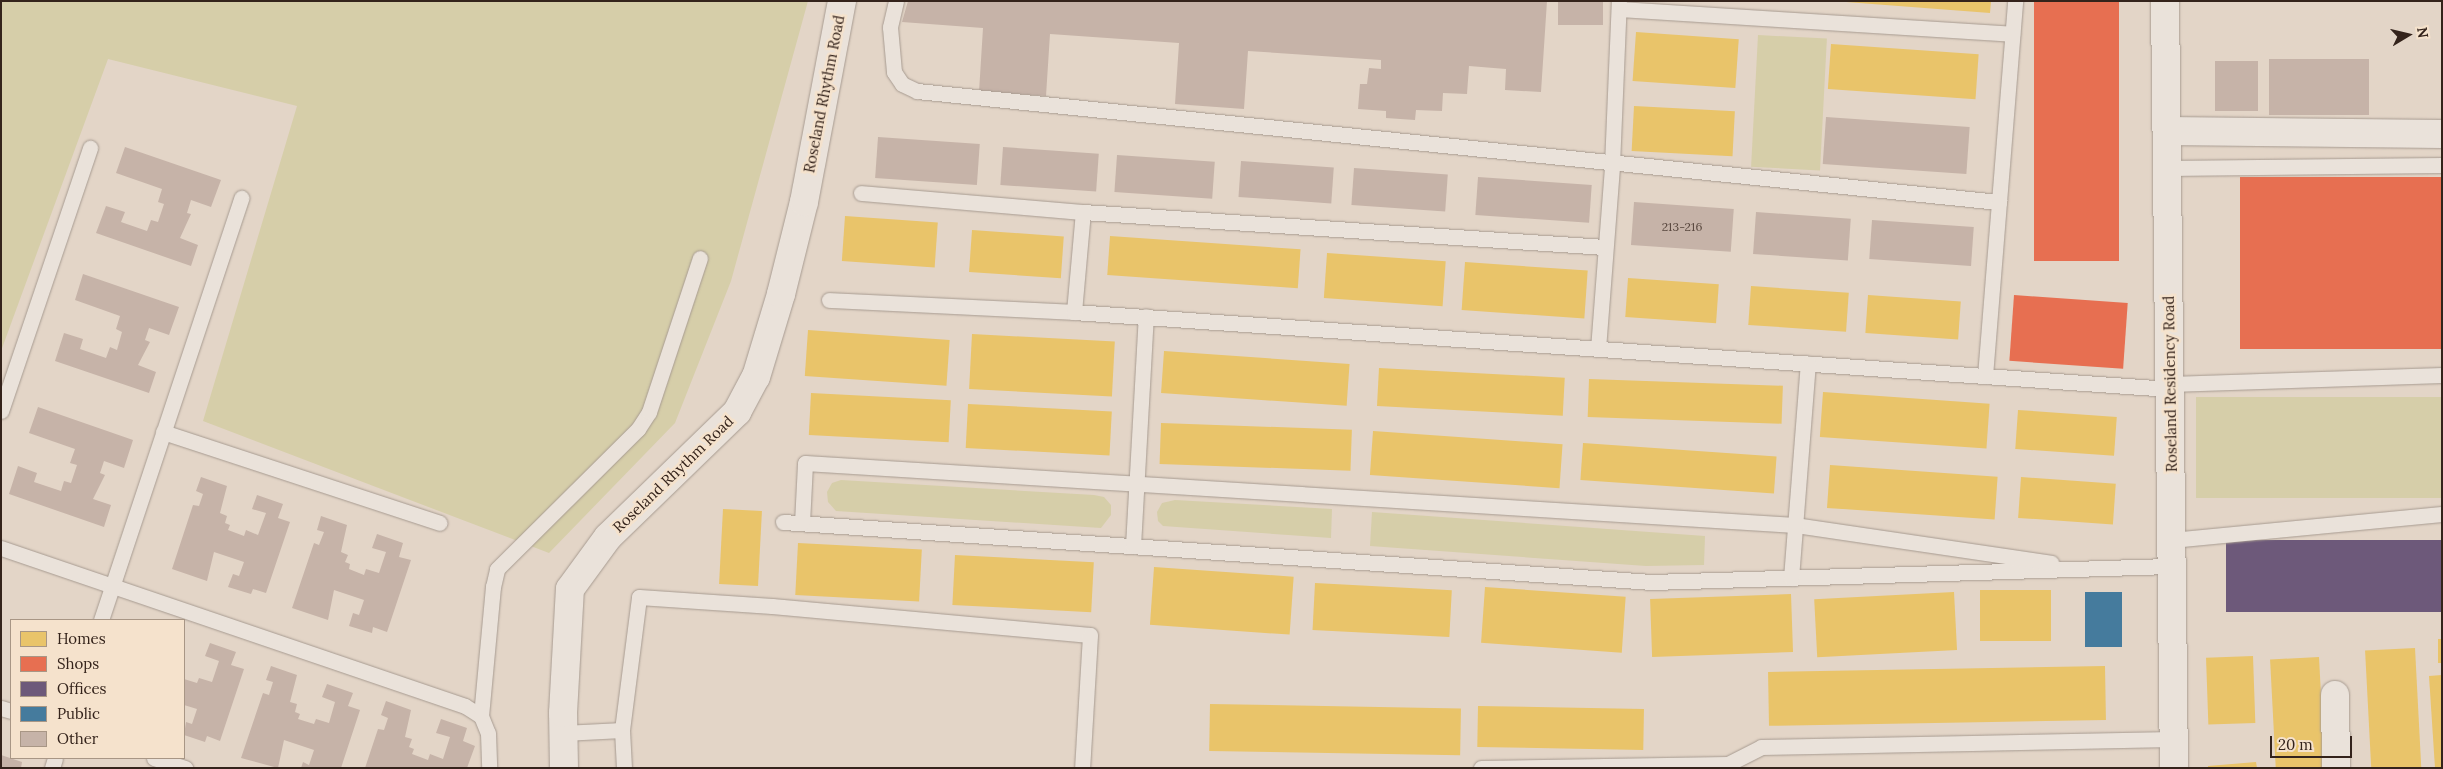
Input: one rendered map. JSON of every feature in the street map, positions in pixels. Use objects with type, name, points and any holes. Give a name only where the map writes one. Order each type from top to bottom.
[{"type":"street","name":"Roseland Rhythm Road","points":[[564,768],[570,589],[608,537],[736,412],[756,377],[781,294],[804,202],[842,1]]},
{"type":"street","name":"Roseland Residency Road","points":[[2166,1],[2174,768]]},
{"type":"street","points":[[2167,131],[2442,134]]},
{"type":"street","points":[[2335,695],[2336,768]]},
{"type":"lane","points":[[896,1],[890,27],[894,72],[902,84],[917,91],[1612,165],[1999,202]]},
{"type":"lane","points":[[1985,376],[2015,1]]},
{"type":"lane","points":[[1598,348],[1604,247],[1612,165],[1619,5],[2012,34]]},
{"type":"lane","points":[[1,411],[7,374],[90,148]]},
{"type":"lane","points":[[2167,168],[2442,165]]},
{"type":"lane","points":[[861,193],[1083,212],[1604,247]]},
{"type":"lane","points":[[101,619],[241,198]]},
{"type":"lane","points":[[1074,312],[1083,212]]},
{"type":"lane","points":[[489,768],[488,733],[481,716],[493,587],[498,570],[638,429],[649,412],[700,258]]},
{"type":"lane","points":[[829,300],[1146,316],[1808,364],[2170,386],[2442,375]]},
{"type":"lane","points":[[1133,546],[1146,316]]},
{"type":"lane","points":[[1791,578],[1808,364]]},
{"type":"lane","points":[[163,432],[438,523]]},
{"type":"lane","points":[[802,523],[805,463],[1795,525],[2090,569]]},
{"type":"lane","points":[[783,522],[1652,582],[2090,569],[2171,553],[2442,514]]},
{"type":"lane","points":[[1,548],[112,584],[465,706],[481,716]]},
{"type":"lane","points":[[624,768],[622,730],[639,597],[772,606],[1090,635],[1082,768]]},
{"type":"lane","points":[[564,733],[622,730]]},
{"type":"lane","points":[[1482,768],[1729,766],[1761,747],[2174,739]]},
{"type":"lane","points":[[157,759],[185,768]]},
{"type":"shaded area","points":[[1,1],[808,1],[731,281],[675,423],[549,553],[203,421],[297,106],[108,59],[1,351]]},
{"type":"shaded area","points":[[1758,35],[1827,39],[1820,170],[1751,167]]},
{"type":"shaded area","points":[[2196,397],[2442,397],[2442,498],[2196,498]]},
{"type":"shaded area","points":[[841,480],[1094,495],[1104,497],[1111,505],[1111,515],[1101,528],[836,511],[828,502],[827,492],[832,483]]},
{"type":"shaded area","points":[[1175,500],[1332,509],[1331,538],[1163,526],[1158,521],[1157,512],[1162,503]]},
{"type":"shaded area","points":[[1372,512],[1705,536],[1704,565],[1646,566],[1370,546]]},
{"type":"building: Homes","points":[[1833,1],[1991,1],[1990,13]]},
{"type":"building: Homes","points":[[1636,32],[1739,39],[1735,88],[1633,81]]},
{"type":"building: Homes","points":[[1831,44],[1979,54],[1976,99],[1828,89]]},
{"type":"building: Homes","points":[[1634,106],[1735,111],[1733,156],[1632,151]]},
{"type":"building: Homes","points":[[845,216],[938,222],[935,267],[842,261]]},
{"type":"building: Homes","points":[[972,230],[1064,236],[1061,278],[969,272]]},
{"type":"building: Homes","points":[[1110,236],[1301,249],[1298,288],[1107,275]]},
{"type":"building: Homes","points":[[1327,253],[1446,261],[1443,306],[1324,298]]},
{"type":"building: Homes","points":[[1465,262],[1588,271],[1584,318],[1462,310]]},
{"type":"building: Homes","points":[[1628,278],[1719,284],[1716,323],[1625,317]]},
{"type":"building: Homes","points":[[1751,286],[1849,293],[1846,332],[1748,325]]},
{"type":"building: Homes","points":[[1868,295],[1961,301],[1958,339],[1865,333]]},
{"type":"building: Homes","points":[[808,330],[950,340],[946,386],[805,376]]},
{"type":"building: Homes","points":[[972,334],[1115,341],[1112,396],[969,389]]},
{"type":"building: Homes","points":[[1164,351],[1350,364],[1347,406],[1161,393]]},
{"type":"building: Homes","points":[[1379,368],[1565,378],[1563,416],[1377,406]]},
{"type":"building: Homes","points":[[1589,379],[1783,386],[1782,424],[1588,417]]},
{"type":"building: Homes","points":[[1823,392],[1990,404],[1986,449],[1820,437]]},
{"type":"building: Homes","points":[[811,393],[951,400],[949,442],[809,435]]},
{"type":"building: Homes","points":[[968,404],[1112,412],[1109,455],[966,448]]},
{"type":"building: Homes","points":[[2018,410],[2117,417],[2114,456],[2015,449]]},
{"type":"building: Homes","points":[[1161,423],[1352,430],[1350,471],[1160,464]]},
{"type":"building: Homes","points":[[1373,431],[1563,444],[1559,488],[1370,475]]},
{"type":"building: Homes","points":[[1583,443],[1777,457],[1774,493],[1580,480]]},
{"type":"building: Homes","points":[[1830,465],[1998,477],[1995,520],[1827,508]]},
{"type":"building: Homes","points":[[2021,477],[2116,484],[2113,525],[2018,518]]},
{"type":"building: Homes","points":[[723,509],[762,511],[758,586],[719,584]]},
{"type":"building: Homes","points":[[798,543],[922,549],[919,601],[795,595]]},
{"type":"building: Homes","points":[[955,555],[1094,562],[1091,612],[952,605]]},
{"type":"building: Homes","points":[[1154,567],[1294,577],[1290,635],[1150,625]]},
{"type":"building: Homes","points":[[1315,583],[1452,590],[1449,637],[1313,630]]},
{"type":"building: Homes","points":[[1485,587],[1626,597],[1622,653],[1481,643]]},
{"type":"building: Homes","points":[[1980,590],[2051,590],[2051,641],[1980,641]]},
{"type":"building: Homes","points":[[1954,592],[1957,650],[1817,657],[1814,599]]},
{"type":"building: Homes","points":[[1791,594],[1793,652],[1652,657],[1650,599]]},
{"type":"building: Homes","points":[[2438,639],[2442,639],[2442,663],[2438,663]]},
{"type":"building: Homes","points":[[2415,648],[2421,768],[2371,768],[2365,651]]},
{"type":"building: Homes","points":[[2253,656],[2255,723],[2208,725],[2206,658]]},
{"type":"building: Homes","points":[[2319,657],[2325,768],[2276,768],[2270,660]]},
{"type":"building: Homes","points":[[2105,666],[2106,720],[1769,726],[1768,672]]},
{"type":"building: Homes","points":[[2442,675],[2442,768],[2435,768],[2429,676]]},
{"type":"building: Homes","points":[[1210,704],[1461,708],[1460,755],[1209,751]]},
{"type":"building: Homes","points":[[1478,706],[1644,709],[1643,750],[1477,747]]},
{"type":"building: Homes","points":[[2256,762],[2257,768],[2208,768],[2208,766]]},
{"type":"building: Shops","points":[[2034,1],[2119,1],[2119,261],[2034,261]]},
{"type":"building: Shops","points":[[2240,177],[2442,177],[2442,349],[2240,349]]},
{"type":"building: Shops","points":[[2014,295],[2128,303],[2123,369],[2009,361]]},
{"type":"building: Offices","points":[[2226,540],[2442,540],[2442,612],[2226,612]]},
{"type":"building: Public","points":[[2085,592],[2122,592],[2122,647],[2085,647]]},
{"type":"building: Other","points":[[908,1],[1547,1],[1541,92],[1505,90],[1506,69],[1469,66],[1467,94],[1443,93],[1442,111],[1416,110],[1415,120],[1386,118],[1386,111],[1358,109],[1360,84],[1367,84],[1369,68],[1381,69],[1381,60],[1248,51],[1244,109],[1175,104],[1179,43],[1050,34],[1046,96],[979,92],[983,28],[902,22]]},
{"type":"building: Other","points":[[1558,1],[1603,1],[1603,25],[1558,25]]},
{"type":"building: Other","points":[[2269,59],[2369,59],[2369,115],[2269,115]]},
{"type":"building: Other","points":[[2215,61],[2258,61],[2258,111],[2215,111]]},
{"type":"building: Other","points":[[1826,117],[1970,127],[1966,174],[1823,164]]},
{"type":"building: Other","points":[[878,137],[980,144],[977,185],[875,178]]},
{"type":"building: Other","points":[[125,147],[221,180],[211,207],[191,200],[187,213],[191,214],[180,238],[198,245],[191,266],[96,233],[106,206],[125,212],[121,222],[147,231],[151,220],[158,222],[164,204],[158,202],[162,189],[116,173]]},
{"type":"building: Other","points":[[1003,147],[1099,154],[1096,192],[1000,185]]},
{"type":"building: Other","points":[[1117,155],[1215,162],[1212,199],[1114,192]]},
{"type":"building: Other","points":[[1241,161],[1334,167],[1331,203],[1238,197]]},
{"type":"building: Other","points":[[1354,168],[1448,175],[1445,211],[1351,205]]},
{"type":"building: Other","points":[[1478,177],[1592,185],[1589,223],[1475,215]]},
{"type":"building: Other","points":[[1634,202],[1734,209],[1731,252],[1631,245]]},
{"type":"building: Other","points":[[1756,212],[1851,219],[1848,261],[1753,254]]},
{"type":"building: Other","points":[[1872,220],[1974,227],[1971,266],[1869,259]]},
{"type":"building: Other","points":[[83,274],[179,307],[169,335],[149,328],[145,340],[150,342],[138,365],[156,372],[149,393],[55,361],[64,333],[83,339],[80,349],[106,358],[110,347],[117,350],[122,332],[116,329],[120,316],[75,300]]},
{"type":"building: Other","points":[[38,407],[133,440],[124,468],[104,461],[100,473],[105,475],[93,499],[111,505],[104,527],[9,494],[18,466],[37,473],[34,482],[61,491],[64,481],[71,483],[77,465],[70,463],[75,449],[29,433]]},
{"type":"building: Other","points":[[201,477],[227,486],[220,513],[227,516],[225,523],[230,525],[228,530],[244,536],[246,530],[258,535],[266,513],[252,509],[257,495],[283,504],[278,518],[290,522],[266,593],[253,589],[251,594],[228,587],[233,574],[239,576],[244,562],[214,552],[207,581],[172,569],[193,505],[199,506],[203,494],[196,491]]},
{"type":"building: Other","points":[[321,516],[347,525],[341,552],[348,555],[345,562],[350,564],[349,569],[364,575],[366,569],[379,573],[386,552],[372,548],[377,534],[403,543],[399,557],[411,560],[387,632],[373,627],[372,633],[349,626],[353,613],[359,615],[364,600],[334,590],[328,620],[292,608],[314,543],[319,545],[324,532],[317,530]]},
{"type":"building: Other","points":[[210,643],[236,652],[231,665],[244,669],[220,741],[207,736],[205,742],[185,735],[186,722],[192,724],[197,709],[185,705],[185,679],[197,683],[199,678],[212,682],[219,661],[205,656]]},
{"type":"building: Other","points":[[271,666],[297,675],[290,702],[297,704],[295,712],[300,714],[298,719],[314,724],[316,719],[329,723],[335,702],[322,697],[327,684],[353,693],[348,706],[360,710],[341,768],[301,768],[303,762],[309,765],[314,750],[284,740],[278,768],[241,758],[263,693],[269,695],[273,682],[266,680]]},
{"type":"building: Other","points":[[386,701],[411,710],[405,737],[412,739],[409,747],[414,749],[412,754],[428,760],[430,754],[443,759],[450,737],[436,733],[441,719],[467,728],[463,741],[475,746],[467,768],[365,768],[378,729],[384,730],[388,718],[381,715]]},
{"type":"building: Other","points":[[1,755],[22,762],[21,768],[1,768]]}]
